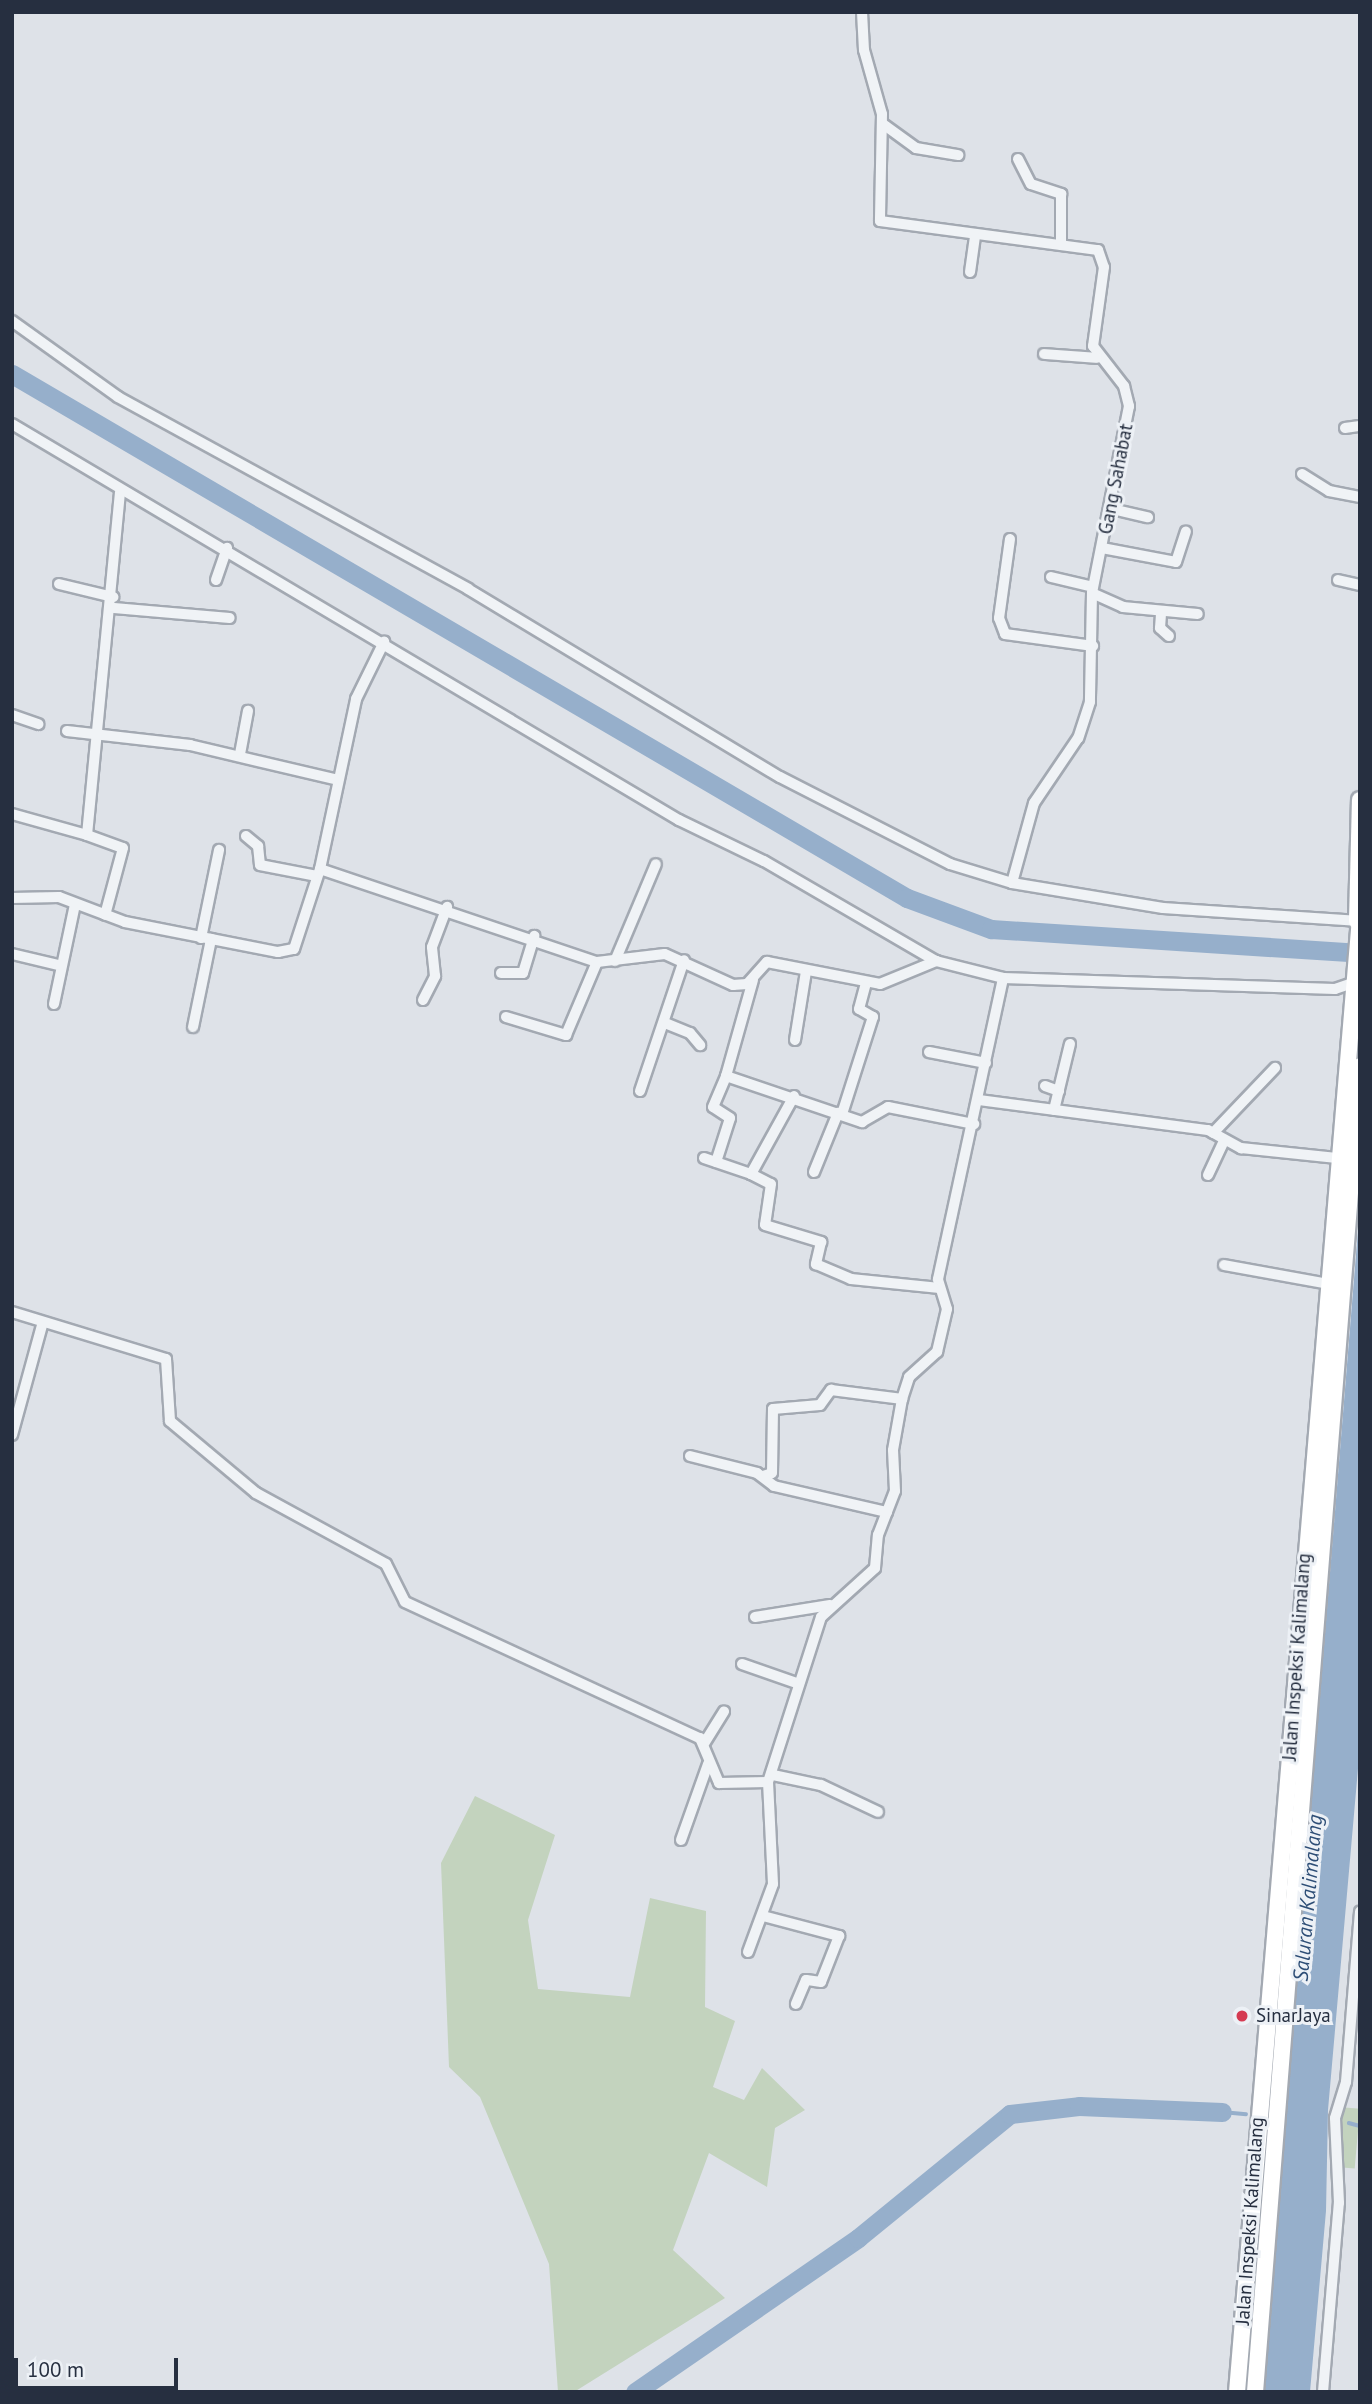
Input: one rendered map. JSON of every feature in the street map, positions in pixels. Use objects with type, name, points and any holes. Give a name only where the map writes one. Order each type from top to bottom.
[{"type":"main road","name":"Jalan Inspeksi Kalimalang","points":[[1311,1577],[1343,1287],[1345,1159],[1358,923],[1360,800]]},
{"type":"main road","name":"Jalan Inspeksi Kalimalang","points":[[1255,2392],[1311,1577],[1325,1282],[1360,1066]]},
{"type":"main road","name":"Jalan Inspeksi Kalimalang","points":[[1237,2392],[1256,2135],[1289,1876]]},
{"type":"street","points":[[862,12],[883,124],[880,221],[975,237],[1093,248],[1103,260],[1093,338],[1097,358],[1044,354]]},
{"type":"street","points":[[883,124],[916,148],[958,155]]},
{"type":"street","points":[[1018,159],[1031,184],[1061,194],[1061,245]]},
{"type":"street","points":[[971,272],[975,237]]},
{"type":"street","points":[[12,321],[118,397],[468,589],[780,777],[950,864],[1012,883],[1174,909],[1358,923]]},
{"type":"street","name":"Gang Sahabat","points":[[1012,883],[1034,803],[1086,718],[1093,646],[1092,590],[1112,509],[1129,406],[1124,386],[1097,358]]},
{"type":"street","points":[[12,425],[120,493],[227,548],[679,820],[764,860],[936,961],[1003,978],[1355,980]]},
{"type":"street","points":[[1345,428],[1360,426]]},
{"type":"street","points":[[1302,474],[1329,491],[1360,496]]},
{"type":"street","points":[[87,835],[114,602],[120,493]]},
{"type":"street","points":[[1112,509],[1148,517]]},
{"type":"street","points":[[1102,548],[1176,562],[1186,532]]},
{"type":"street","points":[[1010,539],[999,618],[1004,634],[1093,646]]},
{"type":"street","points":[[216,580],[227,548]]},
{"type":"street","points":[[1051,578],[1161,614],[1198,614]]},
{"type":"street","points":[[1338,580],[1360,584]]},
{"type":"street","points":[[59,584],[114,602],[230,618]]},
{"type":"street","points":[[1161,614],[1160,628],[1170,636]]},
{"type":"street","points":[[12,898],[50,895],[106,915],[206,939],[278,953],[294,949],[319,873],[356,699],[384,642]]},
{"type":"street","points":[[240,754],[248,711]]},
{"type":"street","points":[[12,715],[38,724]]},
{"type":"street","points":[[67,731],[99,733],[240,754],[338,780]]},
{"type":"street","points":[[12,814],[123,848],[106,915]]},
{"type":"street","points":[[246,836],[258,846],[260,865],[319,873],[447,907],[534,936],[597,962],[657,953],[684,960],[729,984],[753,980]]},
{"type":"street","points":[[193,1027],[219,850]]},
{"type":"street","points":[[615,961],[656,864]]},
{"type":"street","points":[[54,1004],[58,965],[75,904]]},
{"type":"street","points":[[423,1000],[435,976],[432,947],[447,907]]},
{"type":"street","points":[[501,973],[523,972],[534,936]]},
{"type":"street","points":[[12,954],[58,965]]},
{"type":"street","points":[[640,1091],[666,1023],[684,960]]},
{"type":"street","points":[[716,1162],[730,1118],[713,1107],[726,1076],[753,980],[767,962],[866,982],[890,984],[936,961]]},
{"type":"street","points":[[506,1017],[566,1035],[597,962]]},
{"type":"street","points":[[795,1041],[806,971]]},
{"type":"street","points":[[755,1617],[830,1605],[872,1574],[887,1512],[895,1491],[893,1450],[902,1399],[909,1377],[937,1352],[947,1309],[940,1287],[1003,978]]},
{"type":"street","points":[[814,1172],[840,1113],[873,1017],[859,1009],[866,982]]},
{"type":"street","points":[[666,1023],[690,1033],[700,1045]]},
{"type":"street","points":[[1054,1110],[1070,1044]]},
{"type":"street","points":[[929,1052],[986,1063]]},
{"type":"street","points":[[1213,1133],[1275,1068]]},
{"type":"street","points":[[726,1076],[868,1121],[888,1107],[974,1124]]},
{"type":"street","points":[[1045,1086],[1059,1091]]},
{"type":"street","points":[[751,1174],[794,1096]]},
{"type":"street","points":[[979,1100],[1213,1133],[1223,1143],[1345,1159]]},
{"type":"street","points":[[1208,1175],[1223,1143]]},
{"type":"street","points":[[704,1158],[771,1184],[765,1225],[821,1242],[816,1264],[851,1279],[940,1287]]},
{"type":"street","points":[[1224,1265],[1343,1287]]},
{"type":"street","points":[[12,1312],[166,1359],[170,1421],[256,1493],[386,1564],[405,1602],[705,1742]]},
{"type":"street","points":[[12,1436],[43,1322]]},
{"type":"street","points":[[762,1476],[772,1472],[773,1409],[820,1405],[831,1390],[902,1399]]},
{"type":"street","points":[[690,1456],[762,1476],[774,1486],[887,1512]]},
{"type":"street","points":[[748,1952],[763,1916],[775,1863],[770,1779],[799,1684],[830,1605]]},
{"type":"street","points":[[742,1664],[799,1684]]},
{"type":"street","points":[[724,1710],[705,1742],[709,1761],[719,1783],[770,1779],[821,1785],[878,1812]]},
{"type":"street","points":[[681,1840],[709,1761]]},
{"type":"street","points":[[1323,2392],[1339,2203],[1335,2118],[1346,2082],[1360,1912]]},
{"type":"street","points":[[763,1916],[839,1936],[821,1983],[806,1980],[796,2004]]},
{"type":"green space","points":[[475,1796],[555,1835],[528,1920],[538,1989],[630,1997],[650,1898],[706,1911],[705,2007],[735,2021],[713,2087],[744,2100],[762,2068],[805,2110],[775,2128],[767,2187],[709,2153],[673,2250],[725,2298],[574,2392],[558,2392],[549,2264],[480,2097],[449,2067],[441,1863]]},
{"type":"green space","points":[[1339,2107],[1360,2109],[1355,2169],[1334,2167]]},
{"type":"water","name":"Saluran Kalimalang","points":[[1360,1206],[1360,1746],[1328,2110],[1326,2211],[1310,2392],[1263,2392]]},
{"type":"waterway","points":[[12,374],[907,898],[991,929],[1360,953]]},
{"type":"waterway","points":[[635,2392],[858,2238],[1010,2114],[1079,2106],[1222,2112]]},
{"type":"waterway","points":[[1222,2112],[1246,2114]]},
{"type":"waterway","points":[[1349,2123],[1360,2126]]},
{"type":"place","name":"SinarJaya","points":[[1242,2016]]}]
